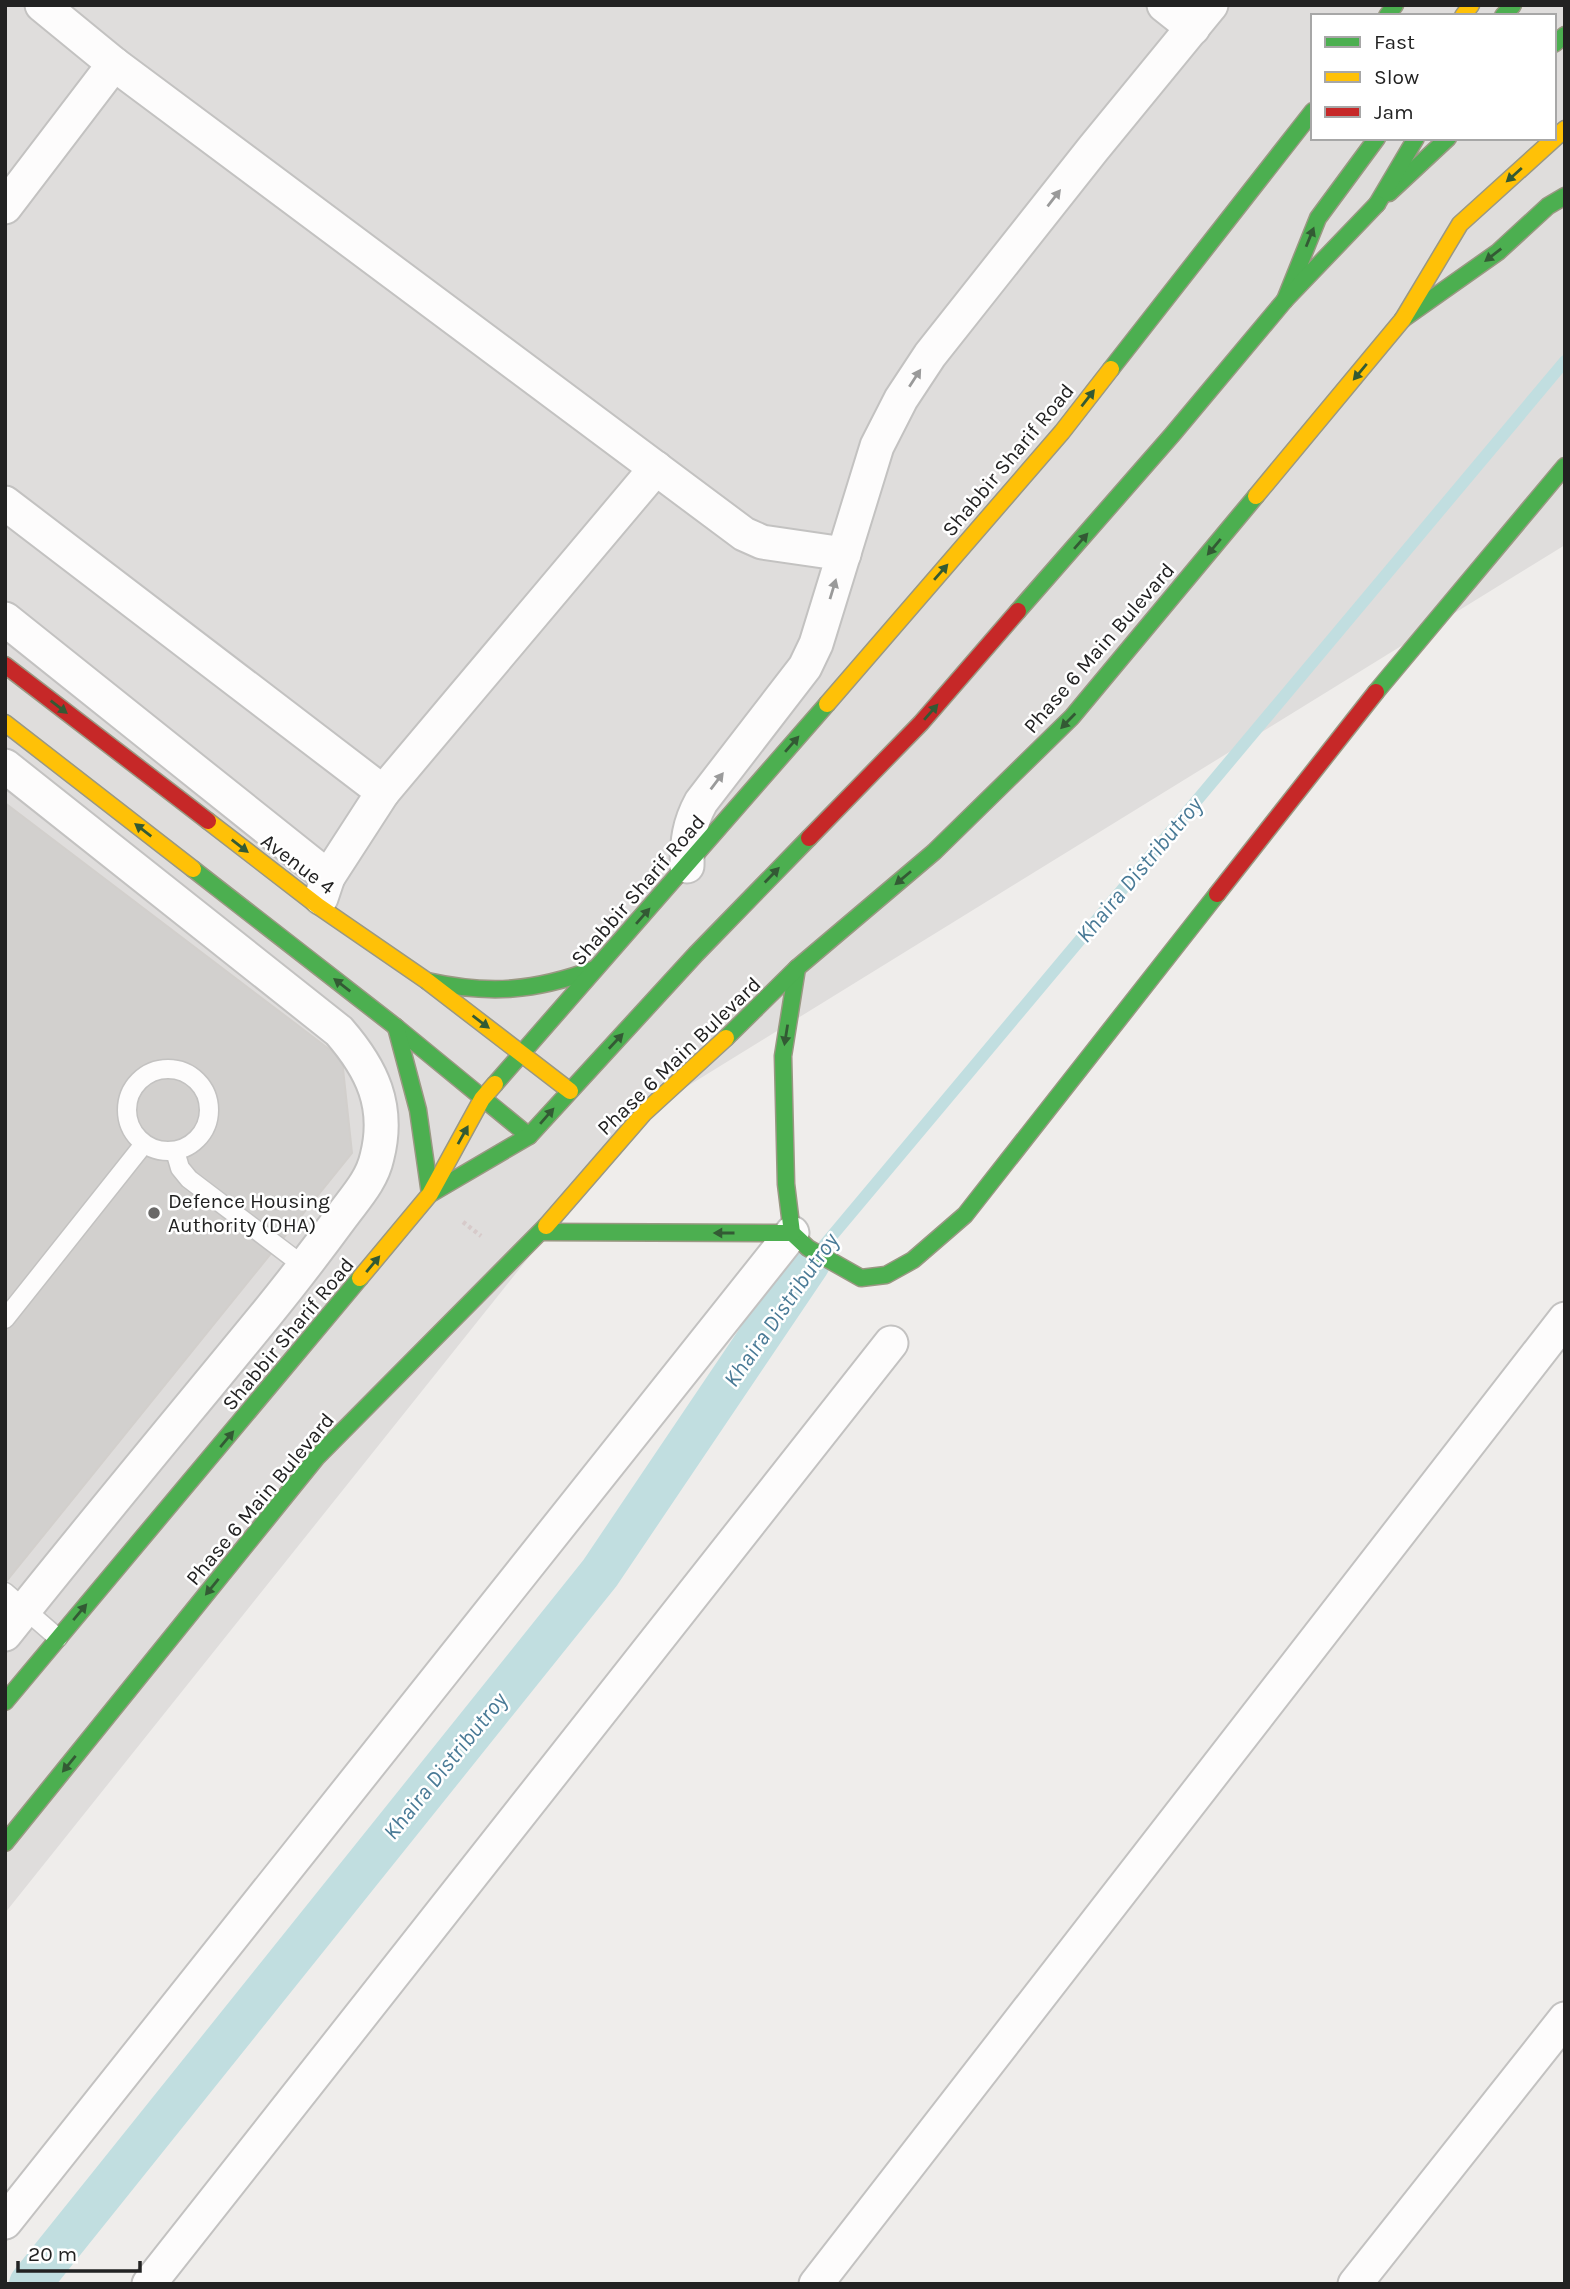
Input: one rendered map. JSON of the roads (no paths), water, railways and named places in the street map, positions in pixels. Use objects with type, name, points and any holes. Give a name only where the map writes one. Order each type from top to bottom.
[{"type":"main road","name":"Shabbir Sharif Road","points":[[5,1702],[430,1195],[482,1099],[1062,432],[1311,114]]},
{"type":"main road","points":[[1285,300],[1318,218],[1376,140]]},
{"type":"main road","points":[[1377,204],[1415,140]]},
{"type":"main road","points":[[396,1027],[422,1126],[430,1195],[529,1136],[696,954],[921,723],[1163,445],[1285,300],[1377,204],[1446,140]]},
{"type":"main road","points":[[1404,319],[1460,224],[1553,140]]},
{"type":"main road","points":[[1404,319],[1498,252],[1548,206],[1565,197]]},
{"type":"main road","name":"Phase 6 Main Bulevard","points":[[5,1843],[317,1457],[541,1232],[644,1113],[759,1008],[797,968],[934,852],[1072,717],[1404,319]]},
{"type":"main road","points":[[541,1232],[800,1241],[861,1278],[886,1275],[913,1260],[965,1215],[1410,649],[1565,466]]},
{"type":"main road","name":"Avenue 4","points":[[5,665],[323,892],[426,981],[570,1091]]},
{"type":"main road","points":[[5,723],[396,1027],[529,1136]]},
{"type":"main road","points":[[426,981],[473,991],[511,991],[549,985],[599,967]]},
{"type":"main road","points":[[797,968],[783,1056],[786,1184],[800,1241]]},
{"type":"street","points":[[42,5],[114,64],[744,534],[762,542],[844,554]]},
{"type":"street","points":[[687,866],[687,839],[691,819],[701,802],[805,667],[816,643],[877,446],[908,388],[930,355],[1202,16],[1164,5]]},
{"type":"street","points":[[5,207],[114,64]]},
{"type":"street","points":[[5,619],[323,892],[383,792],[656,468]]},
{"type":"street","points":[[5,503],[383,792]]},
{"type":"street","points":[[5,766],[339,1031],[361,1056],[374,1082],[380,1109],[381,1132],[370,1178],[305,1268],[12,1612]]},
{"type":"street","points":[[5,2222],[800,1241]]},
{"type":"street","points":[[816,2284],[1565,1319]]},
{"type":"street","points":[[149,2284],[891,1343]]},
{"type":"street","points":[[1355,2284],[1565,2019]]},
{"type":"lane","points":[[177,1069],[198,1080],[209,1099],[209,1123],[195,1142],[175,1152],[153,1150],[144,1144],[129,1127],[126,1104],[135,1083],[154,1070],[177,1069]]},
{"type":"lane","points":[[5,1320],[144,1144]]},
{"type":"lane","points":[[175,1152],[180,1168],[189,1179],[305,1268]]},
{"type":"lane","points":[[12,1612],[58,1638]]},
{"type":"waterway","name":"Khaira Distributroy","points":[[821,1249],[1565,361]]},
{"type":"waterway","name":"Khaira Distributroy","points":[[30,2284],[600,1573],[809,1263]]},
{"type":"place","name":"Defence Housing Authority (DHA)","points":[[154,1213]]}]
